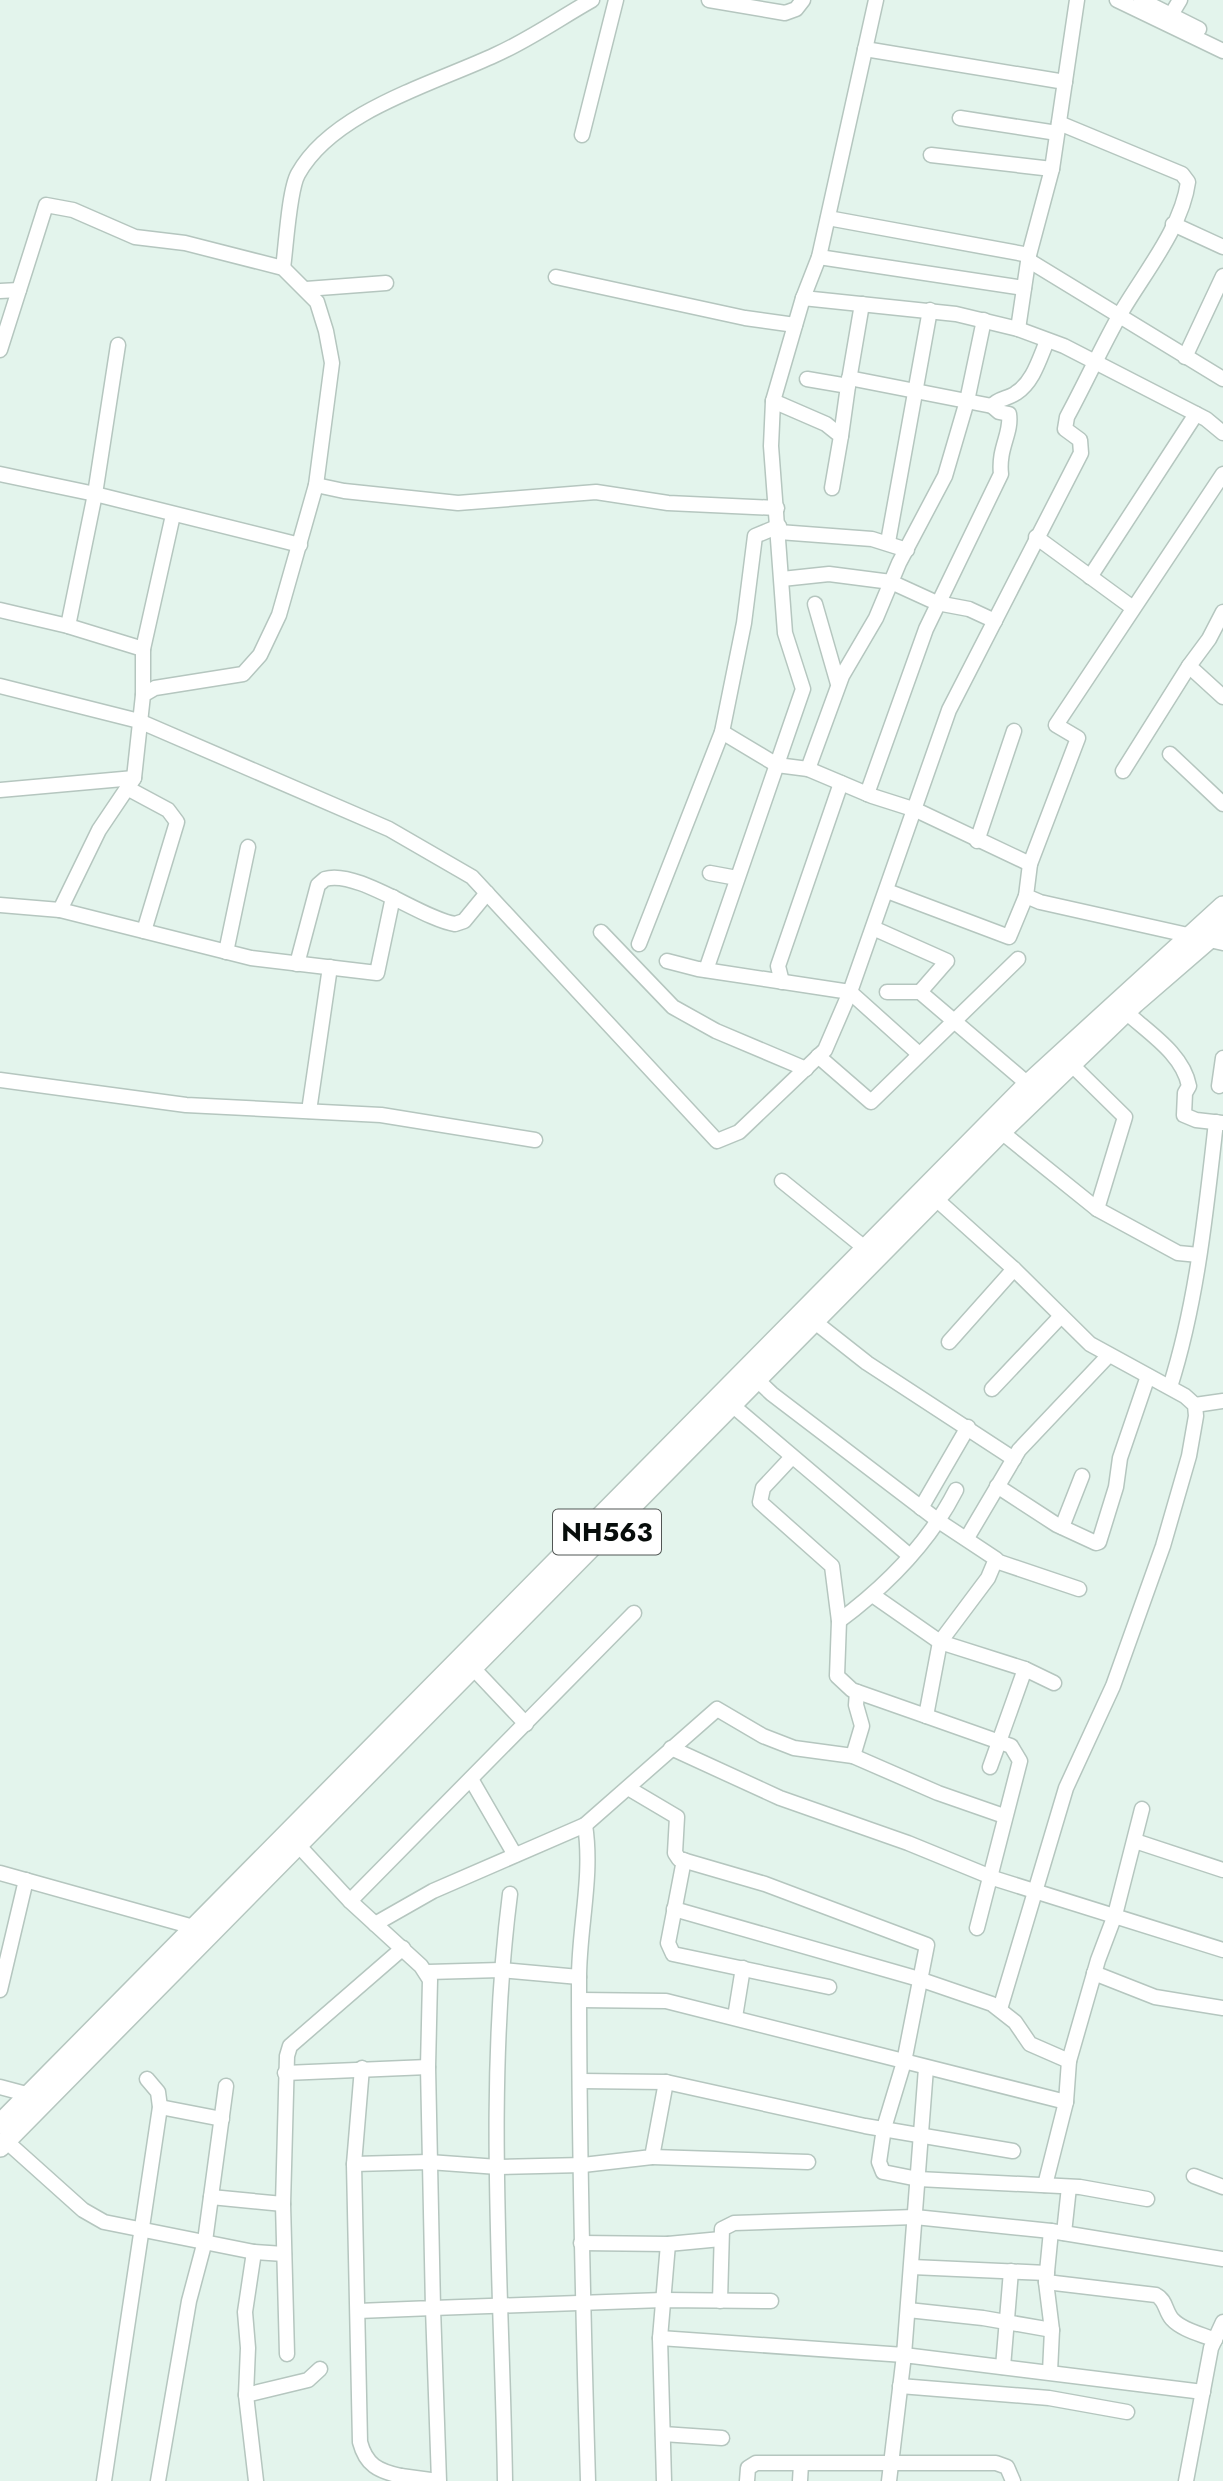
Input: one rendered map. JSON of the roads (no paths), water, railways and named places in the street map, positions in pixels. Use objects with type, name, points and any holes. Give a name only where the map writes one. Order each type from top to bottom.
[{"type":"highway","name":"NH563","points":[[2,2137],[30,2095],[750,1374],[866,1249],[995,1127],[1072,1064],[1207,940],[1223,906]]},
{"type":"highway","name":"NH563","points":[[2,2137],[299,1846],[732,1405],[750,1374],[815,1322],[936,1199],[1028,1084],[1223,927]]},
{"type":"street","points":[[283,268],[296,176],[312,154],[339,130],[379,106],[498,54],[592,0]]},
{"type":"street","points":[[582,135],[616,0]]},
{"type":"street","points":[[709,0],[785,13],[796,9],[803,0]]},
{"type":"street","points":[[706,970],[803,689],[785,633],[771,446],[773,401],[803,298],[819,257],[876,0]]},
{"type":"street","points":[[1018,330],[1028,258],[1052,169],[1077,0]]},
{"type":"street","points":[[1117,0],[1223,51]]},
{"type":"street","points":[[1141,0],[1223,41]]},
{"type":"street","points":[[1171,15],[1180,0]]},
{"type":"street","points":[[865,49],[1065,82]]},
{"type":"street","points":[[0,686],[139,721],[389,829],[472,877],[717,1140],[739,1132],[825,1050],[850,992],[887,891],[949,710],[1081,453],[1080,440],[1065,429],[1067,417],[1120,315],[1173,224],[1188,185],[1186,176],[1058,128],[960,118]]},
{"type":"street","points":[[930,155],[1052,169]]},
{"type":"street","points":[[0,350],[46,205],[73,210],[135,237],[185,243],[283,268],[317,302],[332,363],[316,485],[279,615],[260,655],[243,674],[155,688],[143,695]]},
{"type":"street","points":[[828,218],[1028,258],[1223,379]]},
{"type":"street","points":[[1173,224],[1223,247]]},
{"type":"street","points":[[819,257],[1024,288]]},
{"type":"street","points":[[1185,357],[1223,276]]},
{"type":"street","points":[[556,277],[745,318],[795,326]]},
{"type":"street","points":[[306,289],[386,283]]},
{"type":"street","points":[[0,291],[19,290]]},
{"type":"street","points":[[803,298],[930,310],[984,320],[1018,330],[1064,345],[1196,414],[1223,433]]},
{"type":"street","points":[[832,488],[862,304]]},
{"type":"street","points":[[888,542],[930,310]]},
{"type":"street","points":[[808,769],[838,684],[857,646],[876,618],[891,582],[945,476],[967,401],[984,320]]},
{"type":"street","points":[[992,406],[996,400],[1013,396],[1028,384],[1047,341]]},
{"type":"street","points":[[68,626],[95,494],[118,345]]},
{"type":"street","points":[[807,379],[916,390],[992,406],[999,412],[1009,414],[1011,425],[1001,446],[1001,474],[937,603],[867,794]]},
{"type":"street","points":[[773,401],[826,424],[841,436]]},
{"type":"street","points":[[1090,577],[1196,414]]},
{"type":"street","points":[[0,474],[95,494],[300,545]]},
{"type":"street","points":[[887,891],[1009,937],[1026,896],[1030,864],[1077,738],[1056,726],[1223,474]]},
{"type":"street","points":[[316,485],[344,491],[458,503],[596,492],[668,503],[777,508]]},
{"type":"street","points":[[60,911],[99,830],[131,783],[143,695],[143,649],[173,515]]},
{"type":"street","points":[[639,944],[722,732],[744,623],[755,536],[779,529],[888,542],[907,550]]},
{"type":"street","points":[[1036,537],[1133,608]]},
{"type":"street","points":[[782,579],[829,574],[891,582],[937,603],[969,609],[995,621]]},
{"type":"street","points":[[815,604],[838,684]]},
{"type":"street","points":[[0,610],[68,626],[143,649]]},
{"type":"street","points":[[1124,771],[1189,666],[1209,639],[1223,612]]},
{"type":"street","points":[[1189,666],[1223,697]]},
{"type":"street","points":[[977,841],[1014,731]]},
{"type":"street","points":[[722,732],[777,765],[808,769],[867,794],[916,810],[1030,864]]},
{"type":"street","points":[[1170,754],[1223,804]]},
{"type":"street","points":[[0,790],[131,783],[168,810],[177,822],[144,931]]},
{"type":"street","points":[[782,982],[778,966],[841,783]]},
{"type":"street","points":[[226,952],[248,847]]},
{"type":"street","points":[[710,873],[737,878]]},
{"type":"street","points":[[297,964],[318,885],[325,879],[339,878],[456,924],[464,921],[487,893]]},
{"type":"street","points":[[1026,896],[1040,902],[1207,940]]},
{"type":"street","points":[[0,905],[60,911],[226,952],[297,964],[377,973],[393,897]]},
{"type":"street","points":[[873,928],[947,961],[920,992]]},
{"type":"street","points":[[601,932],[673,1007],[716,1031],[806,1069]]},
{"type":"street","points":[[818,1056],[871,1102],[1018,959]]},
{"type":"street","points":[[667,961],[706,970],[850,992],[919,1054]]},
{"type":"street","points":[[309,1111],[330,967]]},
{"type":"street","points":[[887,992],[920,992],[1028,1084]]},
{"type":"street","points":[[1126,1012],[1172,1054],[1186,1072],[1189,1086],[1185,1093],[1184,1115],[1196,1120],[1219,1122],[1199,1255],[1170,1387]]},
{"type":"street","points":[[1219,1086],[1223,1058]]},
{"type":"street","points":[[1072,1064],[1125,1117],[1123,1135],[1097,1209]]},
{"type":"street","points":[[0,1080],[186,1105],[381,1115],[535,1140]]},
{"type":"street","points":[[995,1127],[1097,1209],[1178,1253],[1199,1255]]},
{"type":"street","points":[[782,1181],[866,1249]]},
{"type":"street","points":[[936,1199],[1014,1269],[1090,1344],[1170,1387],[1195,1405],[1223,1401]]},
{"type":"street","points":[[949,1342],[1014,1269]]},
{"type":"street","points":[[992,1389],[1061,1316]]},
{"type":"street","points":[[815,1322],[867,1363],[1014,1459]]},
{"type":"street","points":[[967,1538],[1014,1459],[1038,1427],[1109,1355]]},
{"type":"street","points":[[750,1374],[940,1522],[989,1552],[996,1561],[1079,1589]]},
{"type":"street","points":[[997,1486],[1062,1527],[1096,1543],[1101,1540],[1116,1487],[1120,1458],[1148,1376]]},
{"type":"street","points":[[732,1405],[910,1556]]},
{"type":"street","points":[[1000,2009],[1066,1788],[1113,1686],[1156,1568],[1189,1456],[1195,1405]]},
{"type":"street","points":[[922,1508],[968,1427]]},
{"type":"street","points":[[792,1457],[763,1488],[760,1502],[832,1566],[839,1621],[837,1676],[857,1692],[1010,1746],[1020,1760],[977,1928]]},
{"type":"street","points":[[1062,1527],[1082,1476]]},
{"type":"street","points":[[839,1621],[874,1596],[940,1522],[957,1490]]},
{"type":"street","points":[[926,1716],[940,1642],[988,1578],[996,1561]]},
{"type":"street","points":[[874,1596],[940,1642],[1025,1669],[1054,1683]]},
{"type":"street","points":[[350,1901],[634,1613]]},
{"type":"street","points":[[473,1668],[526,1724]]},
{"type":"street","points":[[990,1767],[1025,1669]]},
{"type":"street","points":[[853,1756],[862,1726],[856,1705],[857,1692]]},
{"type":"street","points":[[376,1924],[433,1891],[585,1825],[717,1709],[763,1736],[794,1748],[853,1756],[1004,1816]]},
{"type":"street","points":[[671,1748],[780,1798],[908,1843],[991,1877],[1223,1950]]},
{"type":"street","points":[[471,1779],[515,1855]]},
{"type":"street","points":[[628,1788],[677,1817],[675,1853],[679,1859],[765,1884],[927,1945],[904,2062],[884,2128],[880,2168],[883,2172],[918,2179],[1069,2187],[1147,2199]]},
{"type":"street","points":[[1045,2185],[1066,2102],[1069,2061],[1094,1973],[1115,1915],[1142,1809]]},
{"type":"street","points":[[585,1825],[588,1847],[579,1977],[583,2165],[581,2243],[587,2481]]},
{"type":"street","points":[[1135,1841],[1223,1870]]},
{"type":"street","points":[[299,1846],[350,1901],[428,1972],[429,2162],[438,2481],[401,2478],[373,2467],[364,2457],[360,2442],[354,2164],[362,2068]]},
{"type":"street","points":[[684,1860],[668,1943],[673,1954],[829,1987]]},
{"type":"street","points":[[0,1873],[197,1928]]},
{"type":"street","points":[[0,1990],[3,1963],[26,1880]]},
{"type":"street","points":[[505,2481],[498,2166],[500,1970],[510,1894]]},
{"type":"street","points":[[674,1909],[919,1979],[1000,2009],[1015,2022],[1030,2044],[1069,2061]]},
{"type":"street","points":[[287,2354],[283,2204],[285,2073],[290,2046],[403,1948]]},
{"type":"street","points":[[735,2017],[743,1968]]},
{"type":"street","points":[[428,1972],[500,1970],[579,1977]]},
{"type":"street","points":[[1094,1973],[1155,1997],[1223,2008]]},
{"type":"street","points":[[580,2000],[666,2001],[1066,2102]]},
{"type":"street","points":[[285,2073],[428,2067]]},
{"type":"street","points":[[889,2481],[912,2267],[926,2068]]},
{"type":"street","points":[[104,2481],[160,2107],[158,2092],[147,2079]]},
{"type":"street","points":[[581,2081],[666,2082],[884,2128],[1013,2151]]},
{"type":"street","points":[[652,2157],[666,2082]]},
{"type":"street","points":[[158,2481],[189,2301],[205,2241],[226,2086]]},
{"type":"street","points":[[0,2087],[30,2095]]},
{"type":"street","points":[[160,2107],[222,2119]]},
{"type":"street","points":[[2,2137],[94,2217],[141,2231],[254,2252],[284,2254]]},
{"type":"street","points":[[354,2164],[429,2162],[498,2166],[583,2165],[652,2157],[808,2162]]},
{"type":"street","points":[[1194,2176],[1223,2187]]},
{"type":"street","points":[[1050,2372],[1052,2330],[1047,2277],[1069,2187]]},
{"type":"street","points":[[211,2197],[283,2204]]},
{"type":"street","points":[[720,2301],[722,2229],[734,2223],[915,2217],[1058,2232],[1223,2259]]},
{"type":"street","points":[[581,2243],[668,2244],[721,2239]]},
{"type":"street","points":[[664,2481],[660,2338],[668,2244]]},
{"type":"street","points":[[254,2252],[245,2312],[248,2348],[246,2395],[256,2481]]},
{"type":"street","points":[[912,2267],[1011,2271],[1156,2295],[1161,2297],[1172,2318],[1180,2326],[1215,2340]]},
{"type":"street","points":[[1003,2367],[1011,2271]]},
{"type":"street","points":[[358,2311],[663,2300],[771,2301]]},
{"type":"street","points":[[908,2310],[1052,2330]]},
{"type":"street","points":[[1186,2481],[1215,2340],[1223,2322]]},
{"type":"street","points":[[660,2338],[904,2355],[1203,2392]]},
{"type":"street","points":[[246,2395],[308,2380],[320,2369]]},
{"type":"street","points":[[900,2386],[1049,2398],[1127,2413]]},
{"type":"street","points":[[663,2434],[722,2438]]},
{"type":"street","points":[[747,2481],[748,2468],[756,2463],[1003,2465],[1010,2471],[1013,2481]]},
{"type":"street","points":[[800,2481],[801,2464]]},
{"type":"street","points":[[930,2481],[932,2465]]}]
